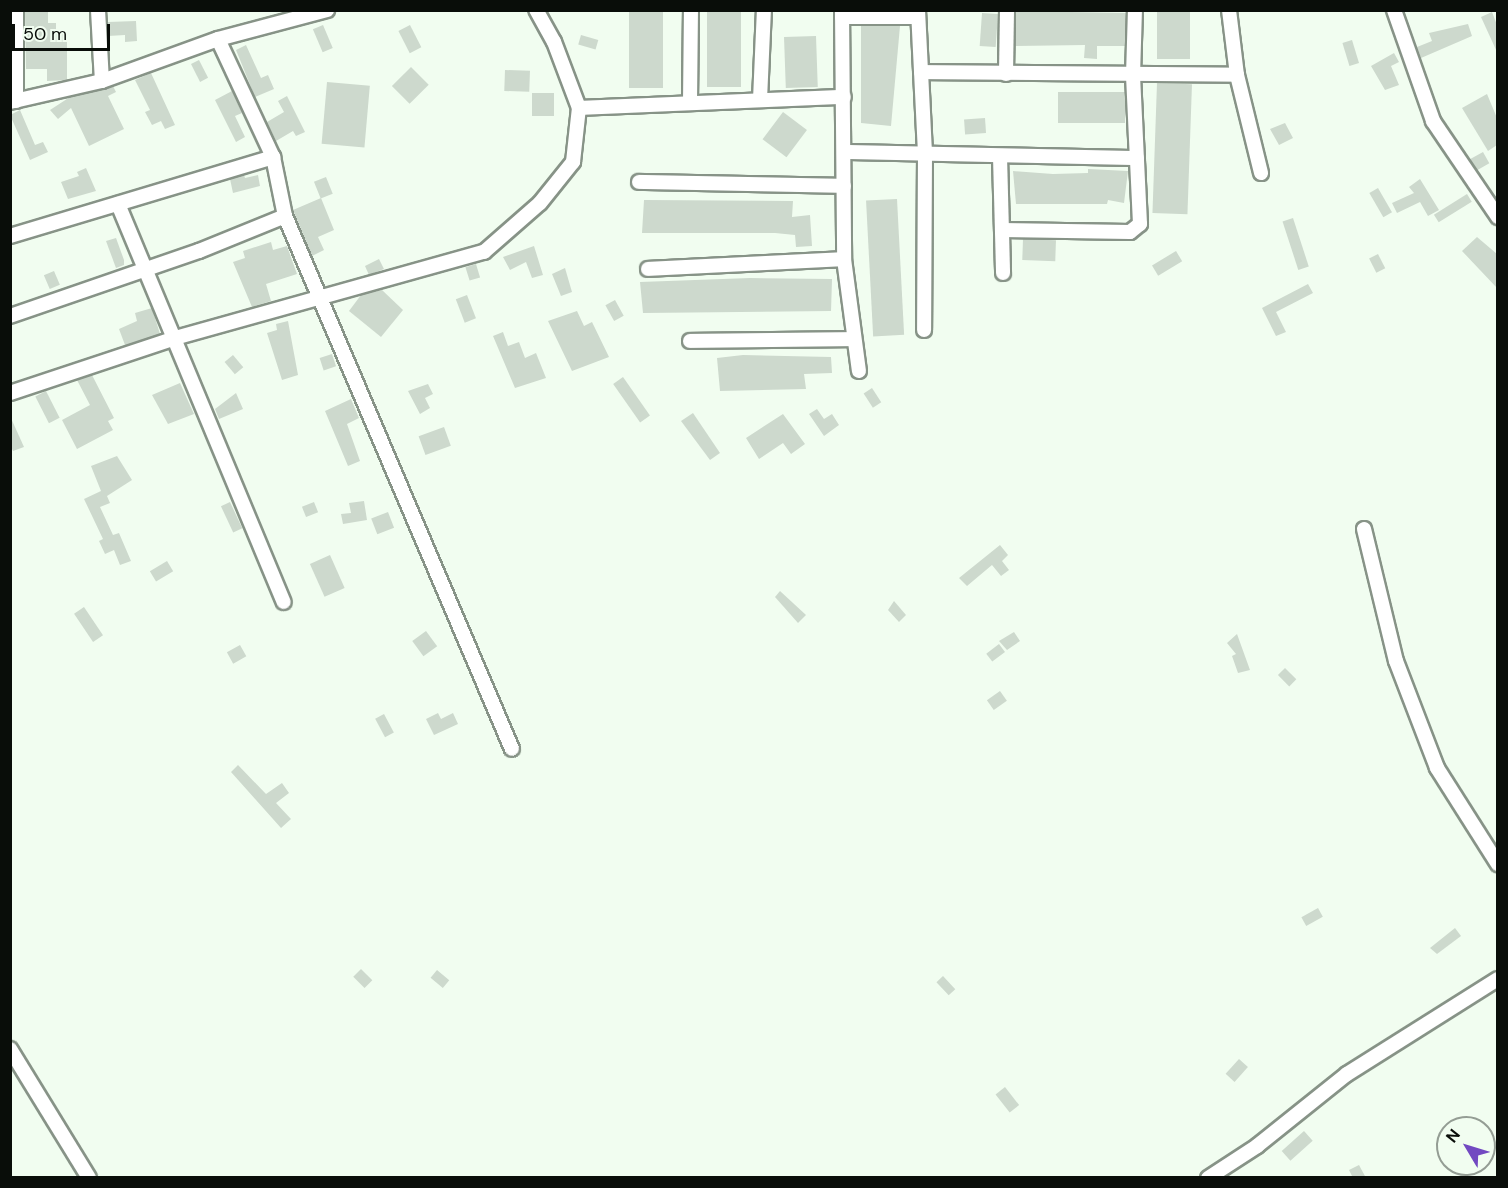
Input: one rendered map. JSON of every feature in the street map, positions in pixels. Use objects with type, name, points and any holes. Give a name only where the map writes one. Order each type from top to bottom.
[{"type":"street","points":[[16,10],[13,102],[102,81],[218,39],[327,10]]},
{"type":"street","points":[[98,10],[102,81]]},
{"type":"street","points":[[10,393],[175,338],[484,252],[540,203],[573,162],[579,108],[554,42],[536,10]]},
{"type":"street","points":[[690,10],[690,103]]},
{"type":"street","points":[[760,100],[764,10]]},
{"type":"street","points":[[1006,74],[1007,10]]},
{"type":"street","points":[[1002,230],[1130,232],[1140,224],[1133,76],[1135,10]]},
{"type":"street","points":[[1229,10],[1237,75],[1262,173]]},
{"type":"street","points":[[1394,10],[1433,121],[1497,217]]},
{"type":"street","points":[[859,371],[844,259],[842,14],[918,14],[925,155],[924,330]]},
{"type":"street","points":[[218,39],[273,157],[285,216],[317,298],[512,749]]},
{"type":"street","points":[[921,72],[1133,76],[1237,75]]},
{"type":"street","points":[[579,108],[844,97]]},
{"type":"street","points":[[844,152],[1137,158]]},
{"type":"street","points":[[1000,156],[1003,273]]},
{"type":"street","points":[[10,236],[273,157]]},
{"type":"street","points":[[639,182],[844,186]]},
{"type":"street","points":[[118,204],[284,602]]},
{"type":"street","points":[[10,316],[147,269],[285,216]]},
{"type":"street","points":[[648,269],[844,259]]},
{"type":"street","points":[[690,341],[854,339]]},
{"type":"street","points":[[1364,529],[1396,661],[1437,768],[1497,864]]},
{"type":"street","points":[[1208,1178],[1257,1146],[1347,1074],[1497,979]]},
{"type":"street","points":[[10,1049],[89,1178]]},
{"type":"building","points":[[629,10],[663,10],[663,88],[629,88]]},
{"type":"building","points":[[707,10],[741,10],[741,87],[707,87]]},
{"type":"building","points":[[1157,10],[1190,10],[1190,59],[1157,59]]},
{"type":"building","points":[[1016,11],[1126,13],[1125,46],[1097,46],[1097,59],[1084,58],[1085,45],[1015,46]]},
{"type":"building","points":[[25,12],[48,12],[48,23],[56,23],[56,33],[67,34],[67,80],[47,81],[47,69],[26,69]]},
{"type":"building","points":[[1492,12],[1497,25],[1497,52],[1481,17]]},
{"type":"building","points":[[982,13],[998,14],[996,47],[980,46]]},
{"type":"building","points":[[136,21],[137,41],[125,42],[125,35],[108,36],[108,22]]},
{"type":"building","points":[[1468,24],[1472,36],[1421,58],[1417,47],[1432,41],[1429,33]]},
{"type":"building","points":[[323,25],[333,48],[323,52],[313,29]]},
{"type":"building","points":[[410,25],[421,47],[410,53],[398,31]]},
{"type":"building","points":[[861,26],[900,26],[891,126],[861,123]]},
{"type":"building","points":[[581,35],[598,40],[596,50],[578,45]]},
{"type":"building","points":[[816,36],[818,87],[786,88],[784,37]]},
{"type":"building","points":[[1352,40],[1359,63],[1349,66],[1342,43]]},
{"type":"building","points":[[246,45],[261,78],[268,75],[274,89],[255,97],[236,50]]},
{"type":"building","points":[[1394,53],[1399,62],[1391,66],[1399,85],[1385,90],[1371,66]]},
{"type":"building","points":[[199,60],[208,78],[200,82],[191,64]]},
{"type":"building","points":[[411,67],[429,85],[410,104],[392,86]]},
{"type":"building","points":[[505,70],[530,71],[529,92],[504,91]]},
{"type":"building","points":[[151,73],[175,125],[165,129],[161,121],[152,125],[145,112],[150,110],[135,80]]},
{"type":"building","points":[[327,82],[370,86],[364,148],[322,144]]},
{"type":"building","points":[[1157,83],[1192,84],[1187,214],[1152,213]]},
{"type":"building","points":[[113,86],[116,92],[108,96],[124,129],[89,146],[71,108],[58,119],[50,110],[70,97]]},
{"type":"building","points":[[232,91],[242,113],[235,116],[245,137],[236,142],[215,100]]},
{"type":"building","points":[[1058,92],[1125,92],[1125,123],[1058,123]]},
{"type":"building","points":[[532,93],[554,93],[554,116],[532,116]]},
{"type":"building","points":[[1487,94],[1497,118],[1497,145],[1488,151],[1462,108]]},
{"type":"building","points":[[287,96],[305,132],[296,136],[293,131],[276,141],[267,122],[284,112],[278,101]]},
{"type":"building","points":[[20,110],[35,145],[43,142],[48,152],[30,160],[10,115]]},
{"type":"building","points":[[783,112],[807,130],[786,157],[763,139]]},
{"type":"building","points":[[985,118],[986,133],[965,134],[964,119]]},
{"type":"building","points":[[1285,123],[1293,138],[1279,145],[1270,129]]},
{"type":"building","points":[[1483,152],[1489,163],[1476,171],[1470,159]]},
{"type":"building","points":[[86,168],[96,191],[68,199],[61,182],[79,176],[77,172]]},
{"type":"building","points":[[1088,169],[1128,171],[1124,203],[1108,200],[1107,204],[1016,204],[1013,171],[1053,174],[1088,173]]},
{"type":"building","points":[[244,175],[245,178],[258,175],[260,186],[233,193],[230,179]]},
{"type":"building","points":[[326,177],[333,194],[321,199],[314,182]]},
{"type":"building","points":[[1420,179],[1439,210],[1428,216],[1420,202],[1397,213],[1392,203],[1414,193],[1409,187]]},
{"type":"building","points":[[1378,188],[1392,212],[1383,217],[1369,193]]},
{"type":"building","points":[[1467,194],[1472,202],[1439,222],[1434,215]]},
{"type":"building","points":[[321,198],[334,230],[318,237],[324,250],[312,256],[293,210]]},
{"type":"building","points":[[897,199],[904,335],[873,336],[866,201]]},
{"type":"building","points":[[644,200],[793,201],[792,217],[810,215],[812,246],[796,247],[795,235],[775,233],[642,233]]},
{"type":"building","points":[[1293,218],[1309,267],[1298,270],[1283,221]]},
{"type":"building","points":[[1477,237],[1497,254],[1497,288],[1462,251]]},
{"type":"building","points":[[116,238],[124,265],[116,268],[106,241]]},
{"type":"building","points":[[1023,239],[1056,240],[1055,261],[1022,260]]},
{"type":"building","points":[[271,242],[273,250],[287,246],[297,274],[266,284],[271,301],[252,307],[233,262],[245,258],[243,251]]},
{"type":"building","points":[[534,246],[543,275],[532,278],[526,262],[510,270],[503,257]]},
{"type":"building","points":[[1176,251],[1182,261],[1158,276],[1152,265]]},
{"type":"building","points":[[1378,254],[1385,268],[1376,273],[1369,259]]},
{"type":"building","points":[[379,259],[384,269],[369,275],[365,266]]},
{"type":"building","points":[[476,264],[480,277],[470,281],[465,267]]},
{"type":"building","points":[[565,268],[572,292],[561,296],[552,274]]},
{"type":"building","points":[[54,271],[60,285],[50,289],[44,275]]},
{"type":"building","points":[[750,278],[832,279],[831,311],[643,313],[640,282]]},
{"type":"building","points":[[1308,284],[1313,293],[1276,312],[1286,332],[1276,336],[1262,308]]},
{"type":"building","points":[[382,290],[403,310],[381,337],[349,311],[361,295]]},
{"type":"building","points":[[467,295],[476,318],[465,323],[456,299]]},
{"type":"building","points":[[615,300],[624,316],[614,321],[605,305]]},
{"type":"building","points":[[152,308],[160,334],[125,345],[119,329],[137,321],[135,313]]},
{"type":"building","points":[[577,311],[584,326],[592,322],[609,357],[572,371],[548,321]]},
{"type":"building","points":[[288,321],[298,375],[282,380],[267,333],[277,330],[276,324]]},
{"type":"building","points":[[503,332],[508,346],[519,342],[525,358],[536,353],[546,378],[515,388],[493,336]]},
{"type":"building","points":[[332,354],[336,366],[324,370],[320,358]]},
{"type":"building","points":[[233,355],[243,367],[235,374],[225,362]]},
{"type":"building","points":[[743,355],[831,357],[832,373],[804,374],[806,389],[720,391],[717,358]]},
{"type":"building","points":[[92,375],[114,418],[108,421],[113,430],[77,449],[62,420],[90,405],[77,380]]},
{"type":"building","points":[[623,377],[650,416],[640,422],[613,384]]},
{"type":"building","points":[[180,383],[194,414],[168,424],[152,395]]},
{"type":"building","points":[[428,384],[433,394],[425,398],[430,408],[420,414],[408,391]]},
{"type":"building","points":[[872,388],[881,402],[873,408],[864,393]]},
{"type":"building","points":[[46,391],[60,418],[49,423],[35,396]]},
{"type":"building","points":[[236,393],[243,409],[219,419],[215,409]]},
{"type":"building","points":[[351,399],[359,418],[347,424],[360,461],[348,466],[325,411]]},
{"type":"building","points":[[817,409],[824,419],[832,414],[839,425],[824,436],[809,414]]},
{"type":"building","points":[[693,413],[720,453],[710,460],[681,421]]},
{"type":"building","points":[[783,414],[805,444],[791,454],[783,443],[759,459],[746,438]]},
{"type":"building","points":[[10,416],[24,447],[13,451],[10,445]]},
{"type":"building","points":[[444,427],[451,446],[425,455],[419,436]]},
{"type":"building","points":[[117,456],[132,480],[107,496],[110,503],[100,507],[113,535],[119,533],[131,561],[120,565],[114,550],[105,554],[99,541],[103,539],[84,499],[101,491],[91,466]]},
{"type":"building","points":[[364,501],[367,520],[343,524],[341,514],[351,513],[349,503]]},
{"type":"building","points":[[230,502],[242,528],[233,533],[221,506]]},
{"type":"building","points":[[314,502],[318,512],[306,517],[302,507]]},
{"type":"building","points":[[388,512],[394,528],[377,534],[371,518]]},
{"type":"building","points":[[1000,545],[1008,555],[1002,561],[1009,570],[1001,576],[992,565],[967,586],[959,578]]},
{"type":"building","points":[[330,555],[345,588],[325,597],[310,564]]},
{"type":"building","points":[[167,561],[173,571],[156,582],[150,571]]},
{"type":"building","points":[[780,591],[806,615],[798,623],[775,597]]},
{"type":"building","points":[[894,601],[906,615],[899,622],[888,610]]},
{"type":"building","points":[[84,607],[103,635],[93,642],[74,614]]},
{"type":"building","points":[[426,631],[437,646],[423,656],[412,641]]},
{"type":"building","points":[[1014,632],[1020,641],[1007,650],[999,641]]},
{"type":"building","points":[[1237,634],[1250,670],[1238,673],[1232,656],[1236,654],[1227,643]]},
{"type":"building","points":[[999,644],[1005,652],[992,662],[986,654]]},
{"type":"building","points":[[240,645],[246,656],[233,664],[227,652]]},
{"type":"building","points":[[1285,668],[1296,679],[1289,686],[1278,675]]},
{"type":"building","points":[[1000,691],[1007,701],[994,710],[987,700]]},
{"type":"building","points":[[438,713],[441,719],[453,713],[458,724],[434,735],[426,719]]},
{"type":"building","points":[[384,714],[394,733],[385,737],[375,719]]},
{"type":"building","points":[[238,765],[266,794],[282,783],[289,793],[276,803],[291,819],[281,828],[231,772]]},
{"type":"building","points":[[1318,908],[1323,917],[1306,926],[1301,917]]},
{"type":"building","points":[[1455,928],[1461,936],[1437,954],[1430,948]]},
{"type":"building","points":[[361,969],[372,980],[365,988],[353,977]]},
{"type":"building","points":[[437,970],[449,980],[443,988],[431,978]]},
{"type":"building","points":[[943,976],[955,989],[949,995],[936,982]]},
{"type":"building","points":[[1239,1059],[1248,1067],[1235,1082],[1226,1074]]},
{"type":"building","points":[[1005,1087],[1019,1105],[1010,1113],[996,1094]]},
{"type":"building","points":[[1304,1131],[1313,1141],[1290,1161],[1282,1151]]},
{"type":"building","points":[[1359,1165],[1366,1178],[1353,1178],[1349,1170]]}]
